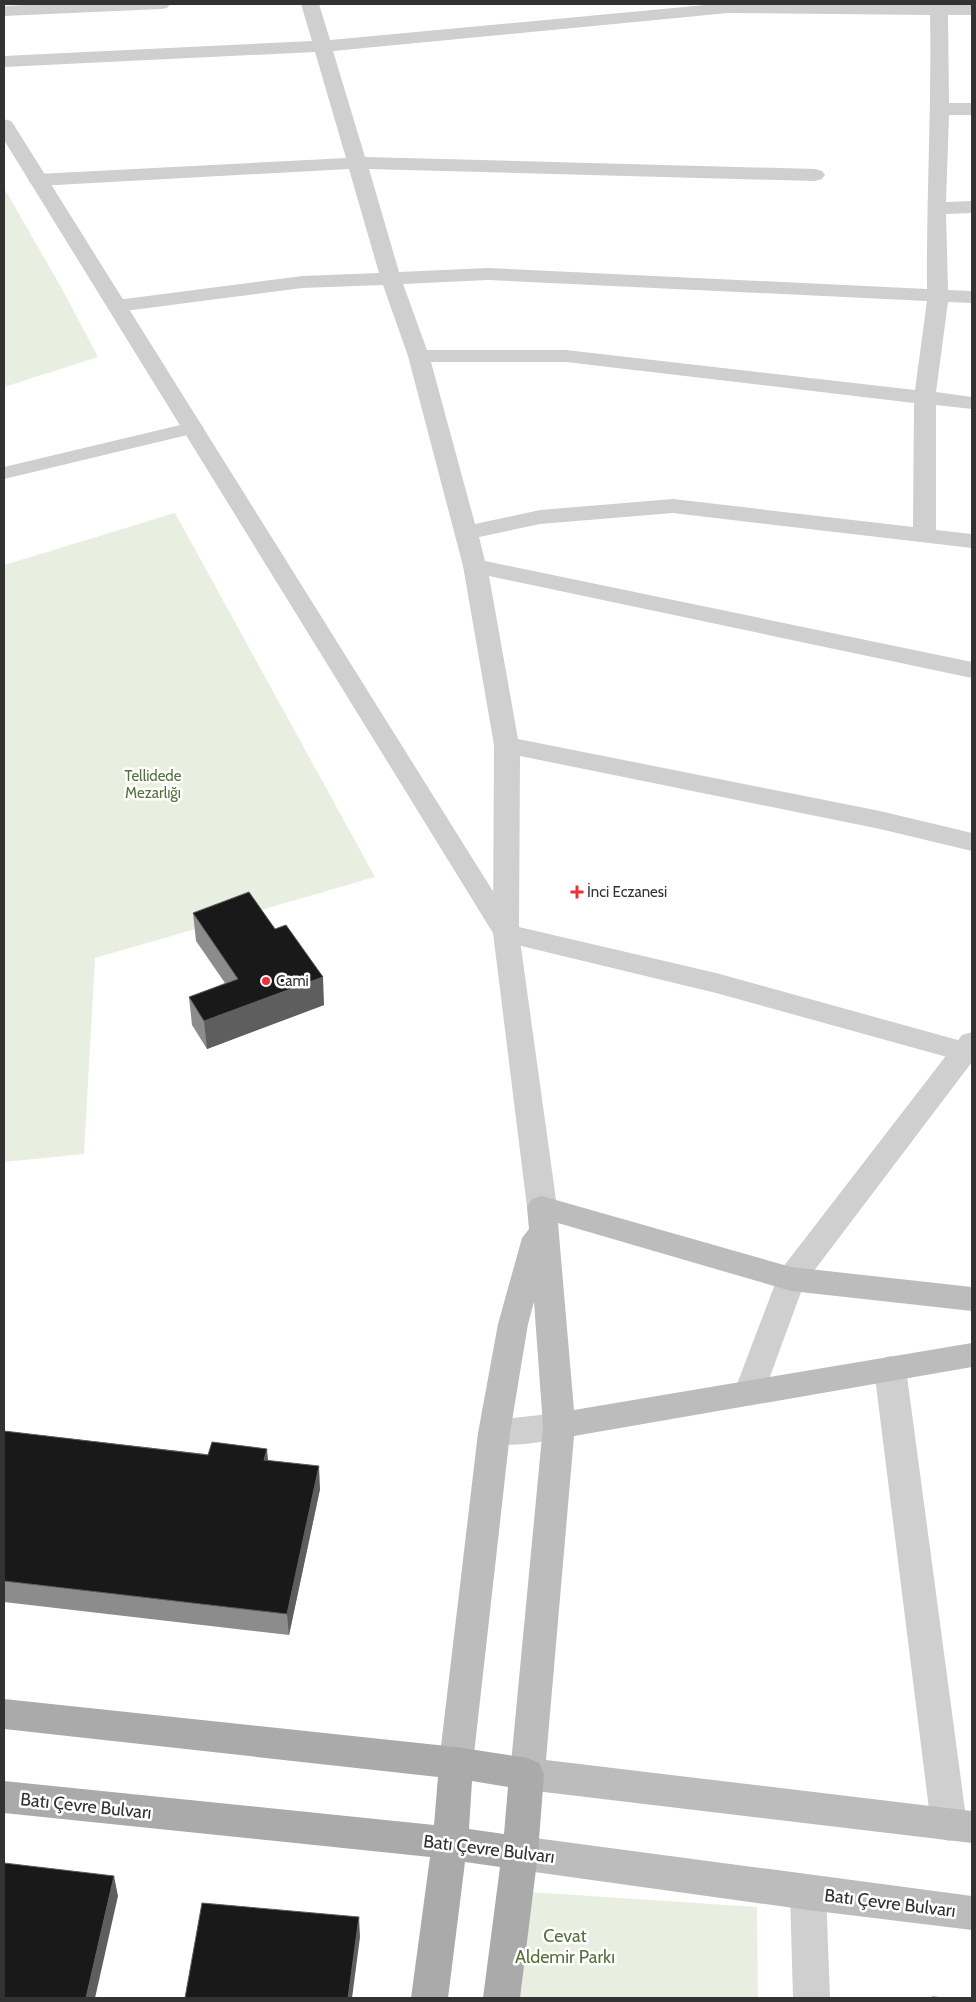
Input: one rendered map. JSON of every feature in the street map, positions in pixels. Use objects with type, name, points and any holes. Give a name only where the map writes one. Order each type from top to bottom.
[{"type":"main road","points":[[542,1207],[791,1279],[972,1299]]},
{"type":"main road","points":[[502,1998],[520,1853],[559,1426],[542,1207]]},
{"type":"main road","points":[[429,1998],[450,1843],[456,1763],[494,1433],[513,1324],[534,1255],[542,1207]]},
{"type":"main road","points":[[559,1426],[972,1355]]},
{"type":"main road","points":[[4,1714],[456,1763],[526,1774],[961,1826]]},
{"type":"main road","name":"Batı Çevre Bulvarı","points":[[4,1797],[450,1843],[808,1894],[972,1913]]},
{"type":"street","points":[[4,11],[161,4]]},
{"type":"street","points":[[310,4],[391,278],[419,356],[475,566],[507,745],[506,933],[542,1207]]},
{"type":"street","points":[[4,62],[323,46],[526,18],[727,6],[939,6],[972,10]]},
{"type":"street","points":[[924,536],[925,397],[938,296],[936,208],[940,109],[939,6]]},
{"type":"street","points":[[940,109],[972,109]]},
{"type":"street","points":[[4,125],[506,933],[969,1047],[791,1279],[750,1392]]},
{"type":"street","points":[[38,180],[358,163],[815,175]]},
{"type":"street","points":[[936,208],[972,207]]},
{"type":"street","points":[[117,306],[302,282],[488,274],[972,298]]},
{"type":"street","points":[[419,356],[566,356],[972,403]]},
{"type":"street","points":[[466,533],[540,517],[674,506],[972,542]]},
{"type":"street","points":[[475,566],[972,670]]},
{"type":"street","points":[[507,745],[880,820],[972,842]]},
{"type":"street","points":[[890,1369],[961,1826]]},
{"type":"street","points":[[494,1433],[559,1426]]},
{"type":"street","points":[[808,1894],[812,1998]]},
{"type":"lane","points":[[4,472],[193,428]]},
{"type":"green space","points":[[4,188],[61,287],[98,357],[4,387]]},
{"type":"green space","name":"Tellidede Mezarlığı","points":[[175,513],[375,877],[95,958],[84,1154],[4,1162],[4,565]]},
{"type":"green space","name":"Cevat Aldemir Parkı","points":[[515,1891],[757,1907],[758,1998],[509,1998]]},
{"type":"building","points":[[249,892],[275,929],[286,925],[323,977],[204,1021],[189,997],[238,979],[193,913]]},
{"type":"building","points":[[4,1431],[208,1455],[212,1442],[267,1449],[264,1460],[319,1466],[287,1614],[4,1581]]},
{"type":"building","points":[[4,1863],[114,1876],[86,1998],[4,1998]]},
{"type":"building","points":[[202,1903],[359,1917],[348,1998],[185,1998]]},
{"type":"place","name":"İnci Eczanesi","points":[[577,892]]},
{"type":"place","name":"Cami","points":[[266,981]]}]
